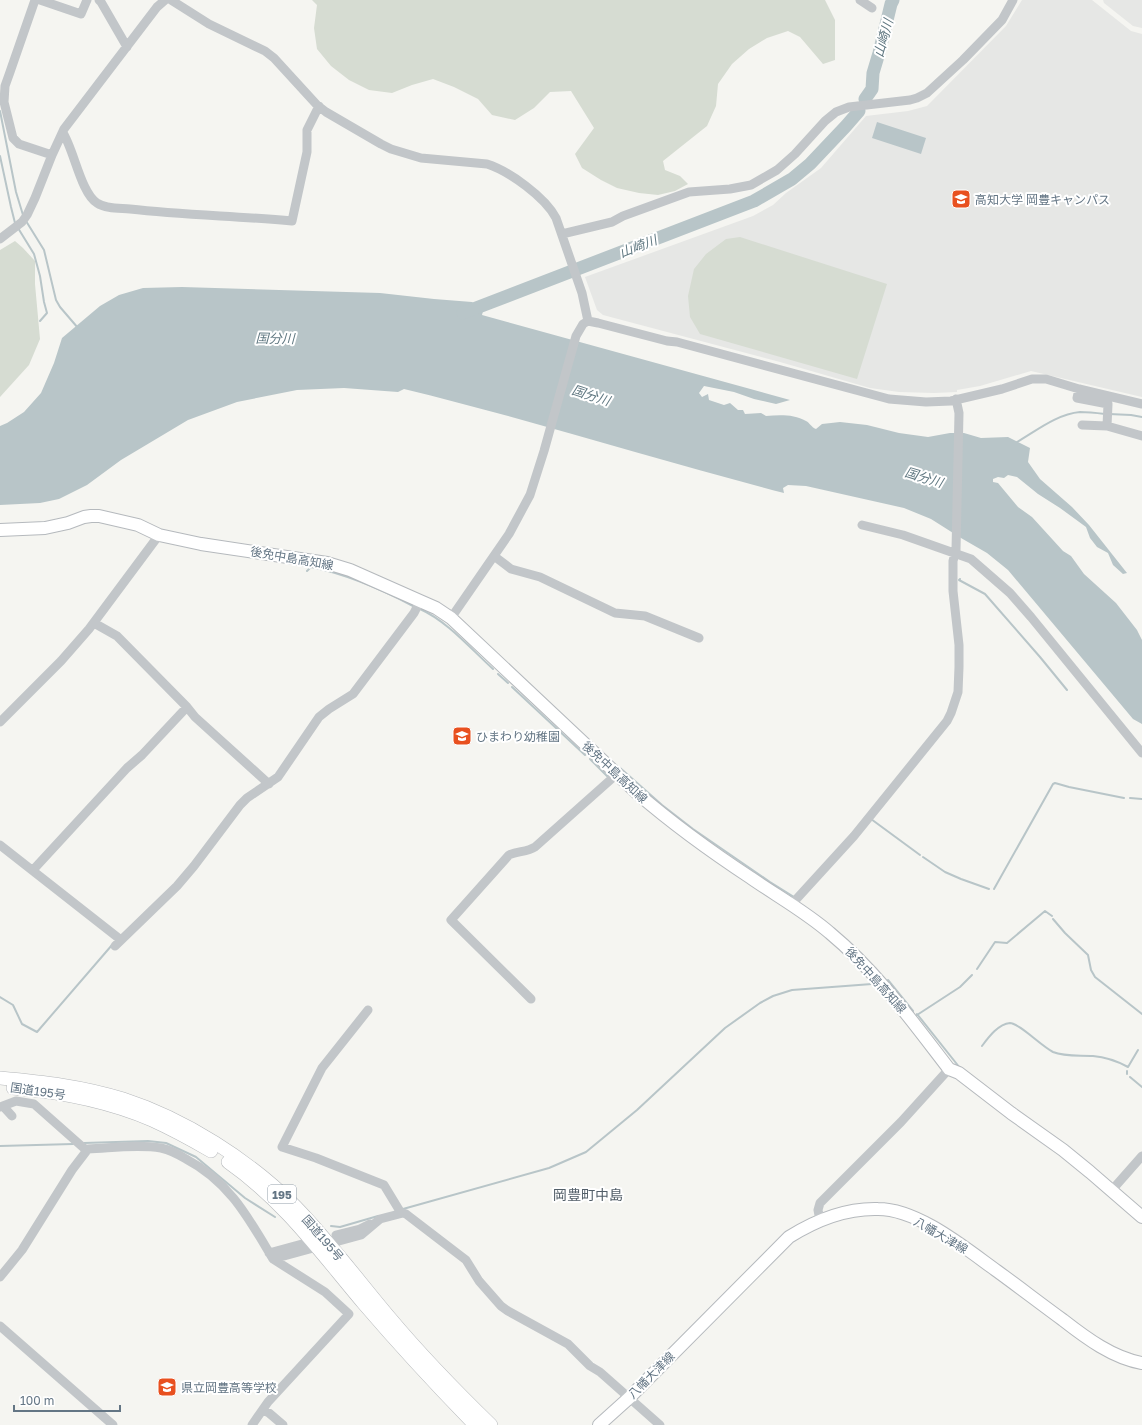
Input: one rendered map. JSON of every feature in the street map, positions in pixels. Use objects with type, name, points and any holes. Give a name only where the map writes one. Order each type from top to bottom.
[{"type":"highway","name":"国道195号","points":[[0,1078],[74,1086],[124,1100],[154,1111],[190,1129],[224,1149],[247,1165],[272,1184],[294,1205],[328,1242],[405,1335],[491,1425]]},
{"type":"highway","name":"国道195号","points":[[0,1086],[93,1100],[152,1120],[181,1134],[216,1154],[240,1171],[265,1190],[281,1206],[328,1242],[364,1303],[405,1351],[475,1425]]},
{"type":"main road","name":"後免中島高知線","points":[[0,530],[45,528],[91,516],[99,516],[138,525],[159,535],[201,544],[306,558],[327,563],[350,570],[436,608],[451,618],[653,807],[702,845],[831,933],[860,959],[886,987],[949,1070],[959,1073],[1011,1113],[1063,1150],[1142,1217]]},
{"type":"main road","name":"八幡大津線","points":[[599,1425],[629,1398],[789,1237],[820,1220],[855,1210],[879,1209],[896,1212],[921,1220],[972,1253],[1094,1342],[1121,1357],[1142,1363]]},
{"type":"street","points":[[35,0],[5,86],[4,102],[13,138],[19,144],[52,155]]},
{"type":"street","points":[[40,0],[81,14],[87,0]]},
{"type":"street","points":[[99,0],[127,47]]},
{"type":"street","points":[[0,239],[21,222],[36,198],[52,155],[63,133],[157,7],[165,0]]},
{"type":"street","points":[[171,0],[208,24],[265,52],[274,58],[319,106],[333,117],[391,149],[421,158],[487,164],[502,170],[545,202],[556,218],[562,234],[577,276],[588,321]]},
{"type":"street","points":[[860,0],[872,8]]},
{"type":"street","points":[[562,234],[612,222],[624,216],[689,192],[730,189],[751,185],[777,170],[795,154],[824,121],[836,112],[849,107],[918,98],[935,86],[1002,20],[1013,0]]},
{"type":"street","points":[[63,133],[68,140],[86,188],[96,203],[104,206],[149,211],[292,221],[307,152],[307,130],[319,106]]},
{"type":"street","points":[[451,618],[509,534],[530,495],[544,451],[573,344],[583,324],[588,321],[667,341],[678,342],[890,399],[926,402],[951,401],[997,390],[1032,379],[1046,379],[1079,389],[1142,404]]},
{"type":"street","points":[[1079,389],[1077,398],[1108,404],[1108,423]]},
{"type":"street","points":[[791,905],[853,838],[947,721],[958,692],[959,645],[953,592],[953,561],[956,552],[959,413],[956,399]]},
{"type":"street","points":[[1082,425],[1108,423],[1142,436]]},
{"type":"street","points":[[862,525],[903,535],[956,552],[971,559],[1010,593],[1142,753]]},
{"type":"street","points":[[0,722],[61,661],[94,623],[159,535]]},
{"type":"street","points":[[494,556],[511,568],[540,576],[615,613],[645,616],[657,619],[699,638]]},
{"type":"street","points":[[0,845],[32,870],[118,943],[166,897],[190,871],[240,805],[247,798],[278,777],[319,717],[353,694],[414,613],[420,601]]},
{"type":"street","points":[[94,623],[117,636],[195,717],[269,784]]},
{"type":"street","points":[[32,870],[187,707]]},
{"type":"street","points":[[532,999],[451,920],[509,855],[515,852],[531,850],[617,774]]},
{"type":"street","points":[[368,1010],[322,1068],[282,1147],[316,1158],[384,1185],[400,1211],[466,1260],[479,1281],[504,1308],[568,1344],[590,1366],[600,1372],[660,1425]]},
{"type":"street","points":[[820,1220],[818,1210],[820,1203],[901,1122],[949,1070]]},
{"type":"street","points":[[12,1116],[1,1107],[16,1101],[34,1104],[82,1146],[88,1149],[147,1146],[170,1151],[193,1162],[232,1195],[242,1208],[271,1256],[325,1292],[349,1314],[268,1402],[252,1425]]},
{"type":"street","points":[[0,1277],[22,1250],[72,1170],[82,1146]]},
{"type":"street","points":[[1112,1190],[1142,1156]]},
{"type":"street","points":[[271,1256],[361,1235],[380,1219],[400,1211]]},
{"type":"street","points":[[271,1256],[302,1244]]},
{"type":"street","points":[[0,1326],[113,1425]]},
{"type":"street","points":[[263,1410],[283,1425]]},
{"type":"shaded area","points":[[312,0],[825,0],[835,20],[835,60],[823,64],[800,37],[788,31],[767,38],[749,49],[732,64],[718,84],[716,106],[707,126],[663,161],[665,170],[680,176],[688,184],[675,191],[658,195],[639,193],[617,188],[582,168],[575,154],[594,128],[571,91],[550,92],[534,108],[515,120],[492,115],[478,99],[454,87],[433,79],[392,93],[369,90],[349,80],[331,66],[317,49],[314,28],[317,5]]},
{"type":"shaded area","name":"高知大学 岡豊キャンパス","points":[[1022,0],[1092,0],[1131,31],[1142,34],[1142,397],[1031,371],[980,386],[957,390],[957,392],[899,392],[870,388],[780,362],[603,315],[597,310],[585,277],[753,216],[773,205],[786,193],[821,168],[866,116],[908,111],[927,106],[1006,26]]},
{"type":"shaded area","points":[[1103,0],[1142,0],[1142,28],[1133,26],[1104,3]]},
{"type":"shaded area","points":[[740,237],[887,284],[857,379],[700,334],[690,317],[688,296],[694,269],[706,254],[726,239]]},
{"type":"shaded area","points":[[15,241],[35,261],[35,284],[40,339],[29,365],[0,397],[0,250]]},
{"type":"water","points":[[877,122],[926,138],[921,154],[872,138]]},
{"type":"water","name":"国分川","points":[[182,287],[380,293],[472,302],[483,311],[482,315],[790,400],[776,404],[754,399],[734,392],[704,386],[699,393],[702,397],[708,394],[709,400],[724,405],[730,403],[738,410],[743,410],[745,414],[761,413],[766,416],[781,415],[797,417],[816,429],[822,424],[840,422],[867,425],[899,433],[928,437],[950,433],[964,433],[981,438],[1008,437],[1030,448],[1028,462],[1040,479],[1072,507],[1089,525],[1127,573],[1123,574],[1113,565],[1108,553],[1097,547],[1090,538],[1086,527],[1038,494],[1017,477],[1008,475],[1004,478],[998,477],[993,479],[993,482],[998,483],[1018,507],[1032,517],[1063,551],[1071,556],[1084,574],[1116,603],[1137,630],[1142,640],[1142,724],[1133,719],[1008,570],[987,553],[931,519],[904,508],[806,486],[788,485],[783,488],[784,493],[500,414],[404,389],[398,392],[344,388],[297,390],[237,402],[188,420],[121,460],[87,485],[59,499],[40,503],[0,505],[0,426],[24,412],[41,393],[54,363],[62,338],[100,306],[119,295],[143,288]]},
{"type":"waterway","name":"山崎川","points":[[865,99],[872,89],[873,73],[893,0]]},
{"type":"waterway","points":[[0,111],[16,192],[23,215]]},
{"type":"waterway","name":"山崎川","points":[[463,313],[754,201],[792,179],[810,164],[859,111]]},
{"type":"waterway","points":[[0,156],[15,223]]},
{"type":"waterway","points":[[26,221],[44,250],[56,300],[78,328]]},
{"type":"waterway","points":[[18,228],[34,254],[40,276],[47,313],[40,321]]},
{"type":"waterway","points":[[1017,442],[1055,419],[1071,413],[1089,412],[1105,414]]},
{"type":"waterway","points":[[1109,414],[1142,417]]},
{"type":"waterway","points":[[307,571],[311,567],[350,578],[376,588],[413,606]]},
{"type":"waterway","points":[[960,579],[959,580],[985,594],[1067,690]]},
{"type":"waterway","points":[[420,609],[430,614],[449,628],[493,669]]},
{"type":"waterway","points":[[498,674],[508,683]]},
{"type":"waterway","points":[[512,687],[585,755]]},
{"type":"waterway","points":[[590,759],[607,776],[608,775]]},
{"type":"waterway","points":[[619,767],[662,805],[693,829],[794,897]]},
{"type":"waterway","points":[[994,889],[1053,784],[1055,783],[1124,798]]},
{"type":"waterway","points":[[1130,798],[1142,799]]},
{"type":"waterway","points":[[871,819],[920,855]]},
{"type":"waterway","points":[[923,857],[945,872],[989,889]]},
{"type":"waterway","points":[[977,969],[995,942],[1007,943],[1045,911],[1052,916]]},
{"type":"waterway","points":[[1053,919],[1088,955],[1091,970],[1095,977],[1142,1014]]},
{"type":"waterway","points":[[0,997],[13,1005],[22,1024],[37,1032],[112,945]]},
{"type":"waterway","points":[[917,1015],[960,987],[972,975]]},
{"type":"waterway","points":[[888,980],[913,1011]]},
{"type":"waterway","points":[[403,1209],[549,1168],[586,1152],[637,1110],[725,1028],[760,1003],[773,996],[792,990],[872,984]]},
{"type":"waterway","points":[[917,1014],[960,1068]]},
{"type":"waterway","points":[[982,1046],[990,1035],[997,1029],[1010,1023],[1019,1027],[1053,1052],[1062,1055],[1102,1057],[1128,1067],[1138,1050]]},
{"type":"waterway","points":[[1130,1077],[1142,1087]]},
{"type":"waterway","points":[[84,1143],[148,1141],[166,1143],[196,1157],[245,1198],[275,1217]]},
{"type":"waterway","points":[[0,1146],[73,1144]]},
{"type":"waterway","points":[[331,1226],[340,1227],[378,1216]]},
{"type":"place","name":"高知大学 岡豊キャンパス","points":[[961,199]]},
{"type":"place","name":"ひまわり幼稚園","points":[[462,736]]},
{"type":"place","name":"県立岡豊高等学校","points":[[167,1387]]},
{"type":"district","name":"岡豊町中島","points":[[588,1194]]}]
